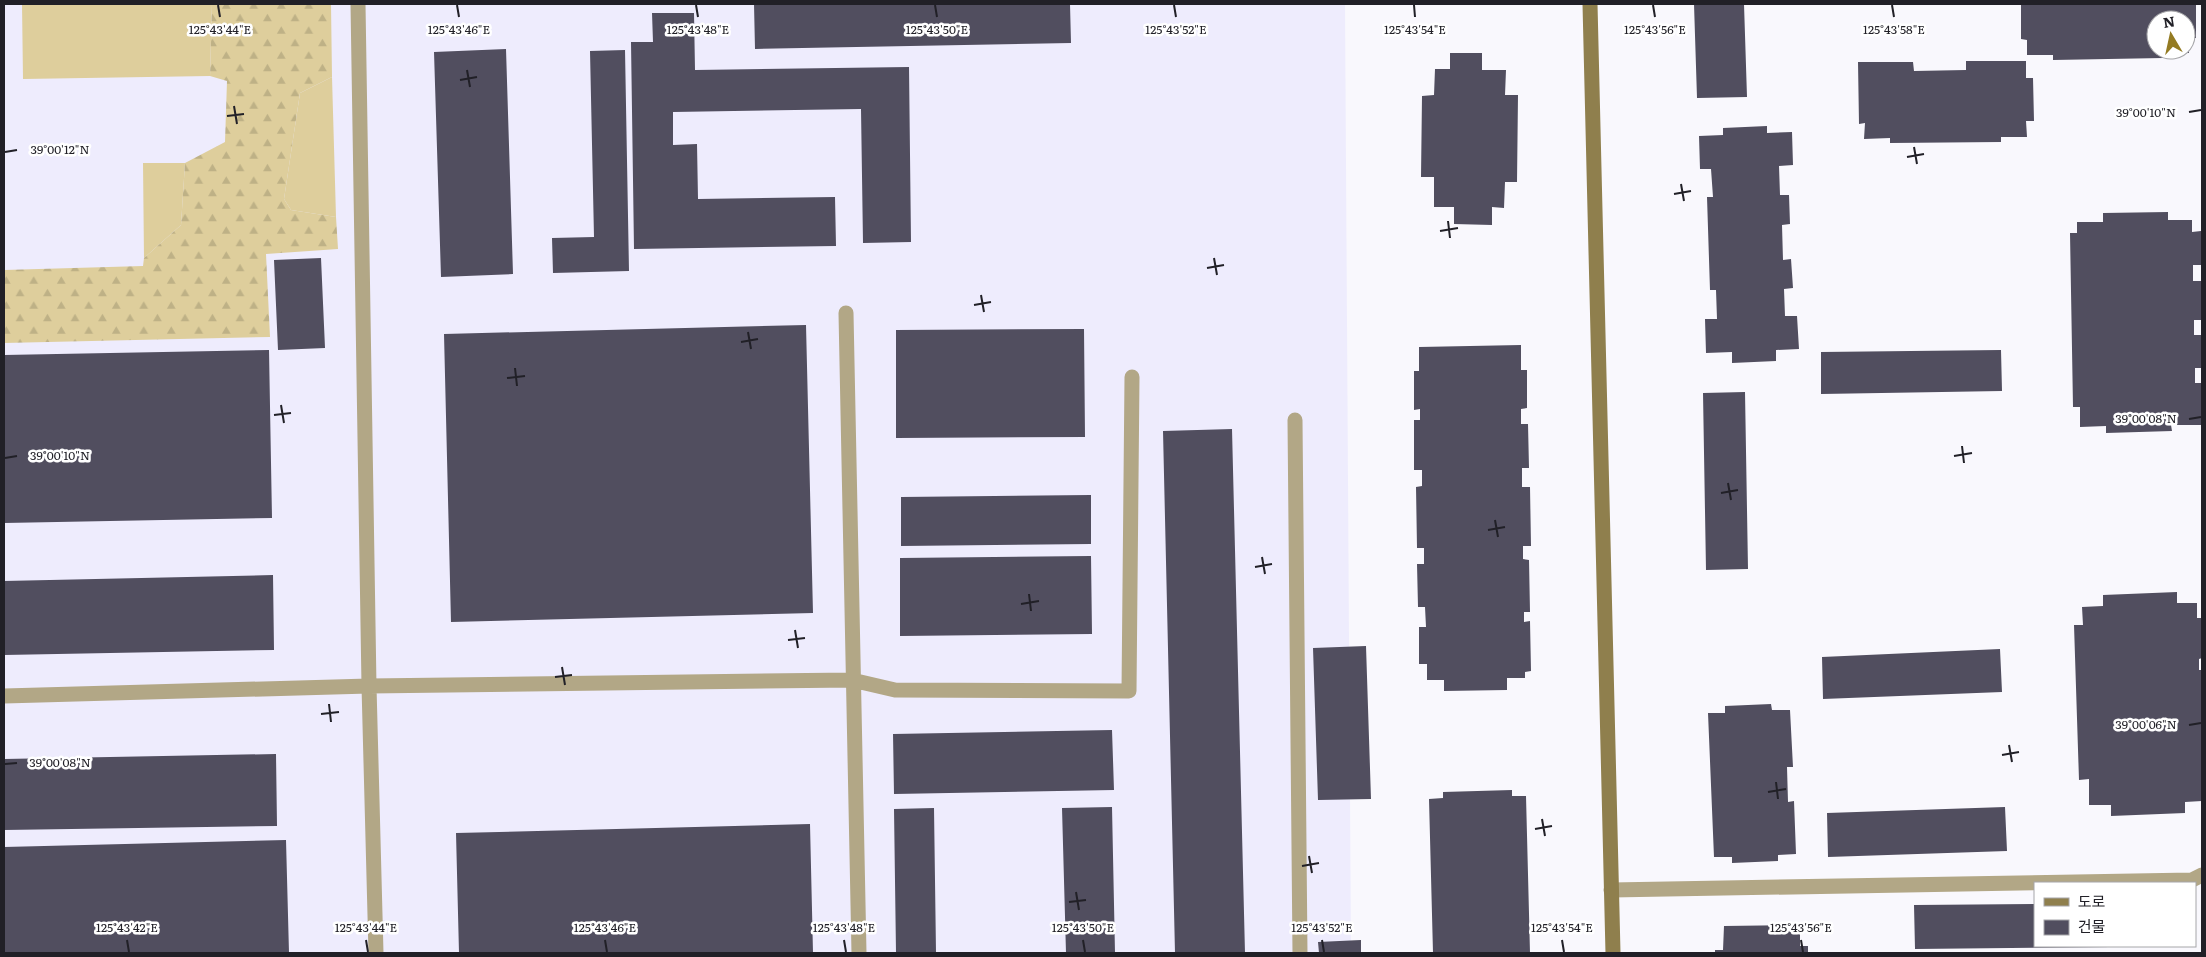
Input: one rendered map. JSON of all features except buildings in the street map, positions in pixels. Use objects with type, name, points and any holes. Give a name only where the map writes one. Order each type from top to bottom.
[{"type":"street","points":[[358,4],[369,686],[376,953]]},
{"type":"street","points":[[1590,4],[1612,953]]},
{"type":"street","points":[[846,313],[859,953]]},
{"type":"street","points":[[4,696],[369,686],[852,680],[895,690],[1129,691],[1132,377]]},
{"type":"street","points":[[1295,420],[1300,953]]},
{"type":"street","points":[[2076,882],[2192,880],[2202,875]]},
{"type":"street","points":[[1611,890],[2034,883]]},
{"type":"shaded area","points":[[4,4],[1345,4],[1351,953],[4,953]]},
{"type":"green space","points":[[22,4],[212,4],[210,76],[23,79]]},
{"type":"green space","points":[[212,4],[331,4],[332,77],[300,93],[284,199],[291,210],[336,217],[338,249],[266,254],[270,337],[4,343],[4,270],[143,266],[144,258],[181,225],[185,163],[225,142],[227,81],[210,76]]},
{"type":"green space","points":[[332,77],[336,217],[291,210],[284,199],[300,93]]},
{"type":"green space","points":[[143,163],[185,163],[181,225],[144,258]]}]
